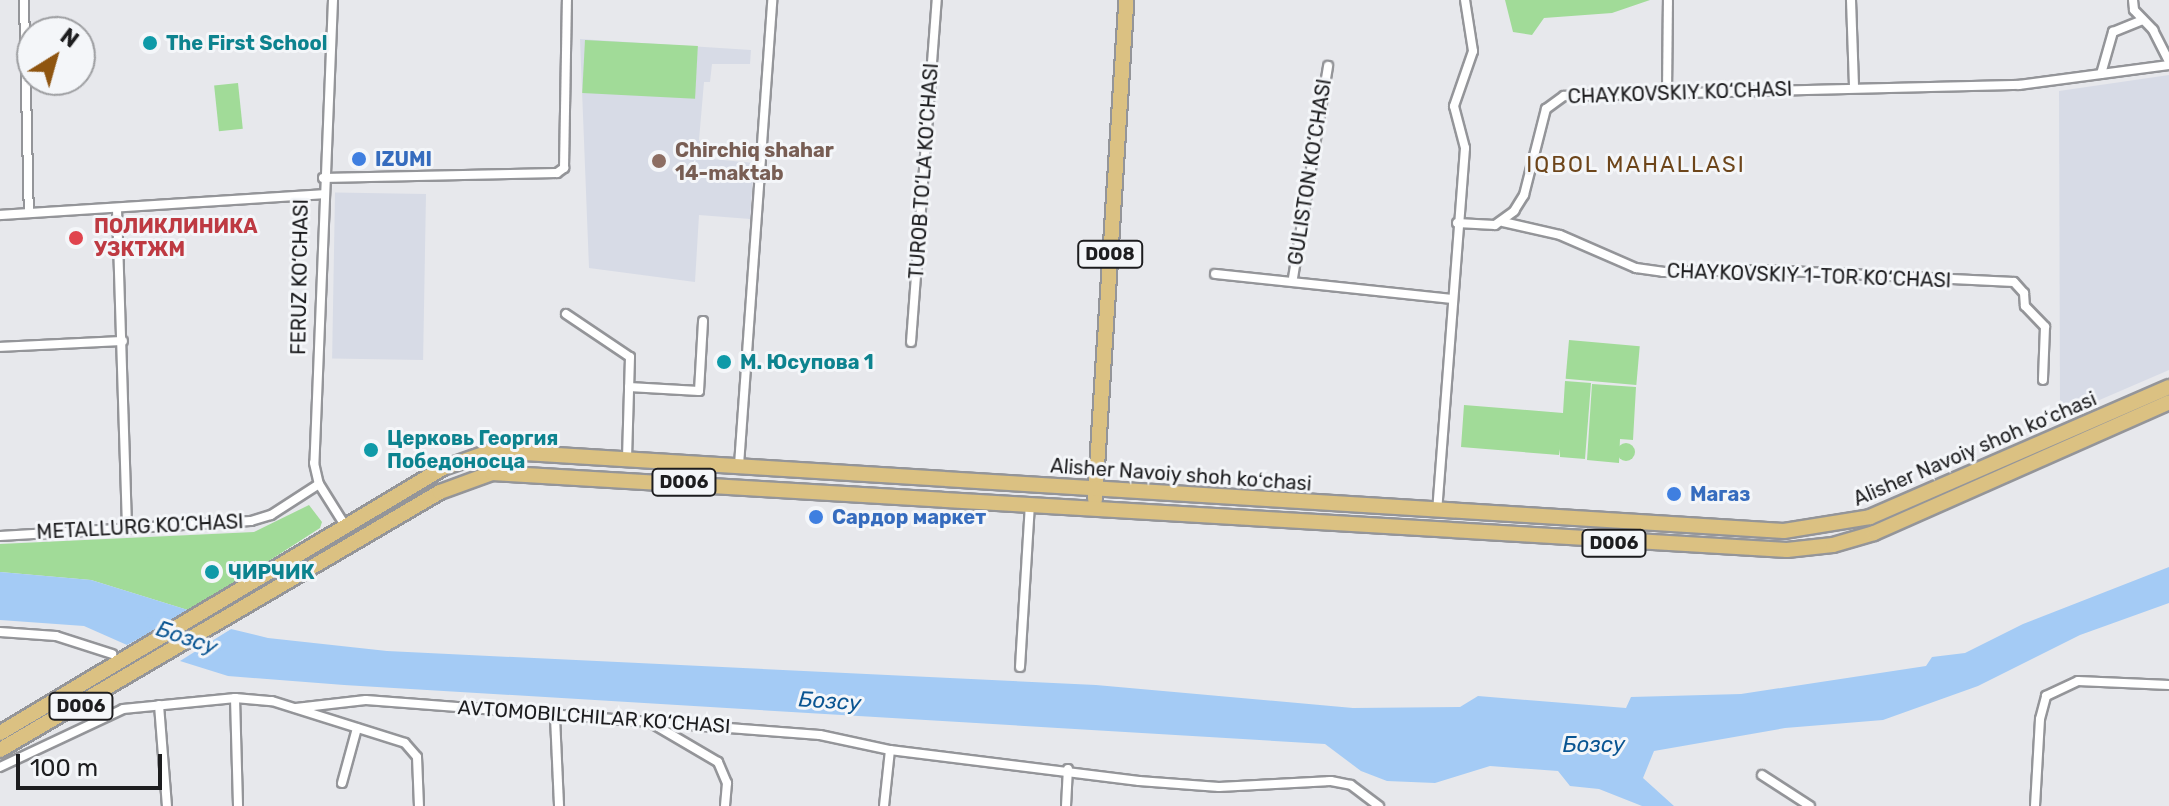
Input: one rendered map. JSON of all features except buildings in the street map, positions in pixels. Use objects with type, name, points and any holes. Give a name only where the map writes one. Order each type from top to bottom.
[{"type":"main road","name":"D008","points":[[1094,509],[1126,0]]},
{"type":"main road","name":"Alisher Navoiy shoh koʻchasi","points":[[0,733],[469,456],[524,450],[1749,532],[1839,525],[1937,490],[2169,387]]},
{"type":"main road","name":"Alisher Navoiy shoh koʻchasi","points":[[0,750],[454,485],[507,471],[1658,546],[1806,549],[1883,529],[2169,402]]},
{"type":"main road","name":"FERUZ KO‘CHASI","points":[[346,527],[356,544]]},
{"type":"street","points":[[24,0],[29,213]]},
{"type":"street","name":"FERUZ KO‘CHASI","points":[[333,0],[322,194],[314,463],[319,484],[346,527]]},
{"type":"street","points":[[323,178],[557,173],[564,168],[567,0]]},
{"type":"street","points":[[739,465],[772,0]]},
{"type":"street","name":"TUROB TO‘LA KO‘CHASI","points":[[911,342],[937,0]]},
{"type":"street","points":[[1437,512],[1465,148],[1454,106],[1473,51],[1465,0]]},
{"type":"street","points":[[1667,92],[1668,0]]},
{"type":"street","points":[[1851,0],[1854,88]]},
{"type":"street","points":[[2133,0],[2134,10],[2169,64]]},
{"type":"street","points":[[2101,74],[2113,32],[2143,20]]},
{"type":"street","name":"CHAYKOVSKIY KO‘CHASI","points":[[1503,222],[1524,195],[1551,102],[1564,96],[2019,85],[2169,64]]},
{"type":"street","name":"GULISTON KO‘CHASI","points":[[1293,278],[1328,66]]},
{"type":"street","points":[[0,215],[322,194]]},
{"type":"street","points":[[117,209],[127,527]]},
{"type":"street","points":[[1457,223],[1503,222]]},
{"type":"street","name":"CHAYKOVSKIY 1-TOR KO‘CHASI","points":[[1503,222],[1560,235],[1636,268],[1663,272],[1766,270],[2014,282],[2024,293],[2025,306],[2045,327],[2043,380]]},
{"type":"street","name":"GULISTON KO‘CHASI","points":[[1215,274],[1293,278],[1451,299]]},
{"type":"street","points":[[566,314],[630,357],[627,457]]},
{"type":"street","points":[[629,387],[699,391],[703,321]]},
{"type":"street","points":[[0,347],[123,341]]},
{"type":"street","name":"METALLURG KO‘CHASI","points":[[0,536],[258,520],[319,484]]},
{"type":"street","points":[[1020,667],[1030,505]]},
{"type":"street","points":[[0,632],[56,636],[112,654]]},
{"type":"street","points":[[2035,806],[2042,706],[2046,696],[2078,681],[2169,685]]},
{"type":"street","points":[[235,698],[238,806]]},
{"type":"street","points":[[0,767],[123,709],[235,698],[296,708],[405,743],[417,757],[419,806]]},
{"type":"street","name":"AVTOMOBILCHILAR KO‘CHASI","points":[[296,708],[366,700],[555,717],[645,720],[820,735],[890,750],[1219,787],[1331,781],[1351,785],[1379,806]]},
{"type":"street","points":[[159,705],[167,806]]},
{"type":"street","points":[[555,717],[559,806]]},
{"type":"street","points":[[645,720],[718,762],[727,783],[725,806]]},
{"type":"street","points":[[342,783],[357,728]]},
{"type":"street","points":[[884,806],[890,750]]},
{"type":"street","points":[[1066,806],[1068,769]]},
{"type":"street","points":[[1762,775],[1810,806]]},
{"type":"shaded area","name":"Chirchiq shahar 14-maktab","points":[[580,39],[751,50],[750,64],[712,64],[710,82],[704,82],[699,140],[712,159],[754,163],[750,219],[699,215],[695,282],[589,268]]},
{"type":"shaded area","points":[[2169,75],[2169,370],[2060,417],[2059,91]]},
{"type":"shaded area","points":[[335,192],[426,194],[423,360],[332,358]]},
{"type":"green space","points":[[1505,0],[1650,0],[1612,13],[1544,18],[1532,35],[1513,32]]},
{"type":"green space","points":[[585,40],[698,46],[695,99],[582,93]]},
{"type":"green space","points":[[238,83],[243,129],[219,131],[214,86]]},
{"type":"green space","points":[[1569,340],[1640,346],[1636,385],[1566,379]]},
{"type":"green space","points":[[1565,381],[1591,383],[1585,459],[1560,457],[1560,449],[1559,455],[1461,447],[1464,405],[1563,413]]},
{"type":"green space","points":[[1592,384],[1636,387],[1633,440],[1620,439],[1619,463],[1587,460]]},
{"type":"green space","points":[[1626,443],[1635,452],[1626,461],[1617,452]]},
{"type":"green space","points":[[309,505],[322,522],[320,528],[191,611],[91,580],[0,572],[0,544],[254,532]]},
{"type":"water","name":"Бозсу","points":[[2169,567],[2169,603],[2080,635],[1978,686],[1883,720],[1785,728],[1654,751],[1643,778],[1674,806],[1642,806],[1599,789],[1570,786],[1558,771],[1490,766],[1435,783],[1387,781],[1361,771],[1325,744],[344,685],[228,676],[180,661],[231,629],[268,638],[387,651],[1096,685],[1353,708],[1460,707],[1478,696],[1626,708],[1631,697],[1741,694],[1926,666],[1932,657],[1965,653],[2023,624]]},
{"type":"water","points":[[0,572],[91,580],[191,611],[127,645],[84,626],[0,620]]},
{"type":"pier","points":[[229,626],[236,626],[176,661],[178,658]]},
{"type":"waterway","name":"Бозсу","points":[[149,622],[216,648]]},
{"type":"place","name":"The First School","points":[[150,43]]},
{"type":"place","name":"IZUMI","points":[[359,159]]},
{"type":"place","name":"Chirchiq shahar 14-maktab","points":[[659,161]]},
{"type":"place","name":"ПОЛИКЛИНИКА УЗКТЖМ","points":[[76,238]]},
{"type":"place","name":"М. Юсупова 1","points":[[724,362]]},
{"type":"place","name":"Церковь Георгия Победоносца","points":[[371,450]]},
{"type":"place","name":"Магаз","points":[[1674,494]]},
{"type":"place","name":"Сардор маркет","points":[[816,517]]},
{"type":"place","name":"ЧИРЧИК","points":[[212,572]]},
{"type":"district","name":"IQBOL MAHALLASI","points":[[1636,165]]}]
